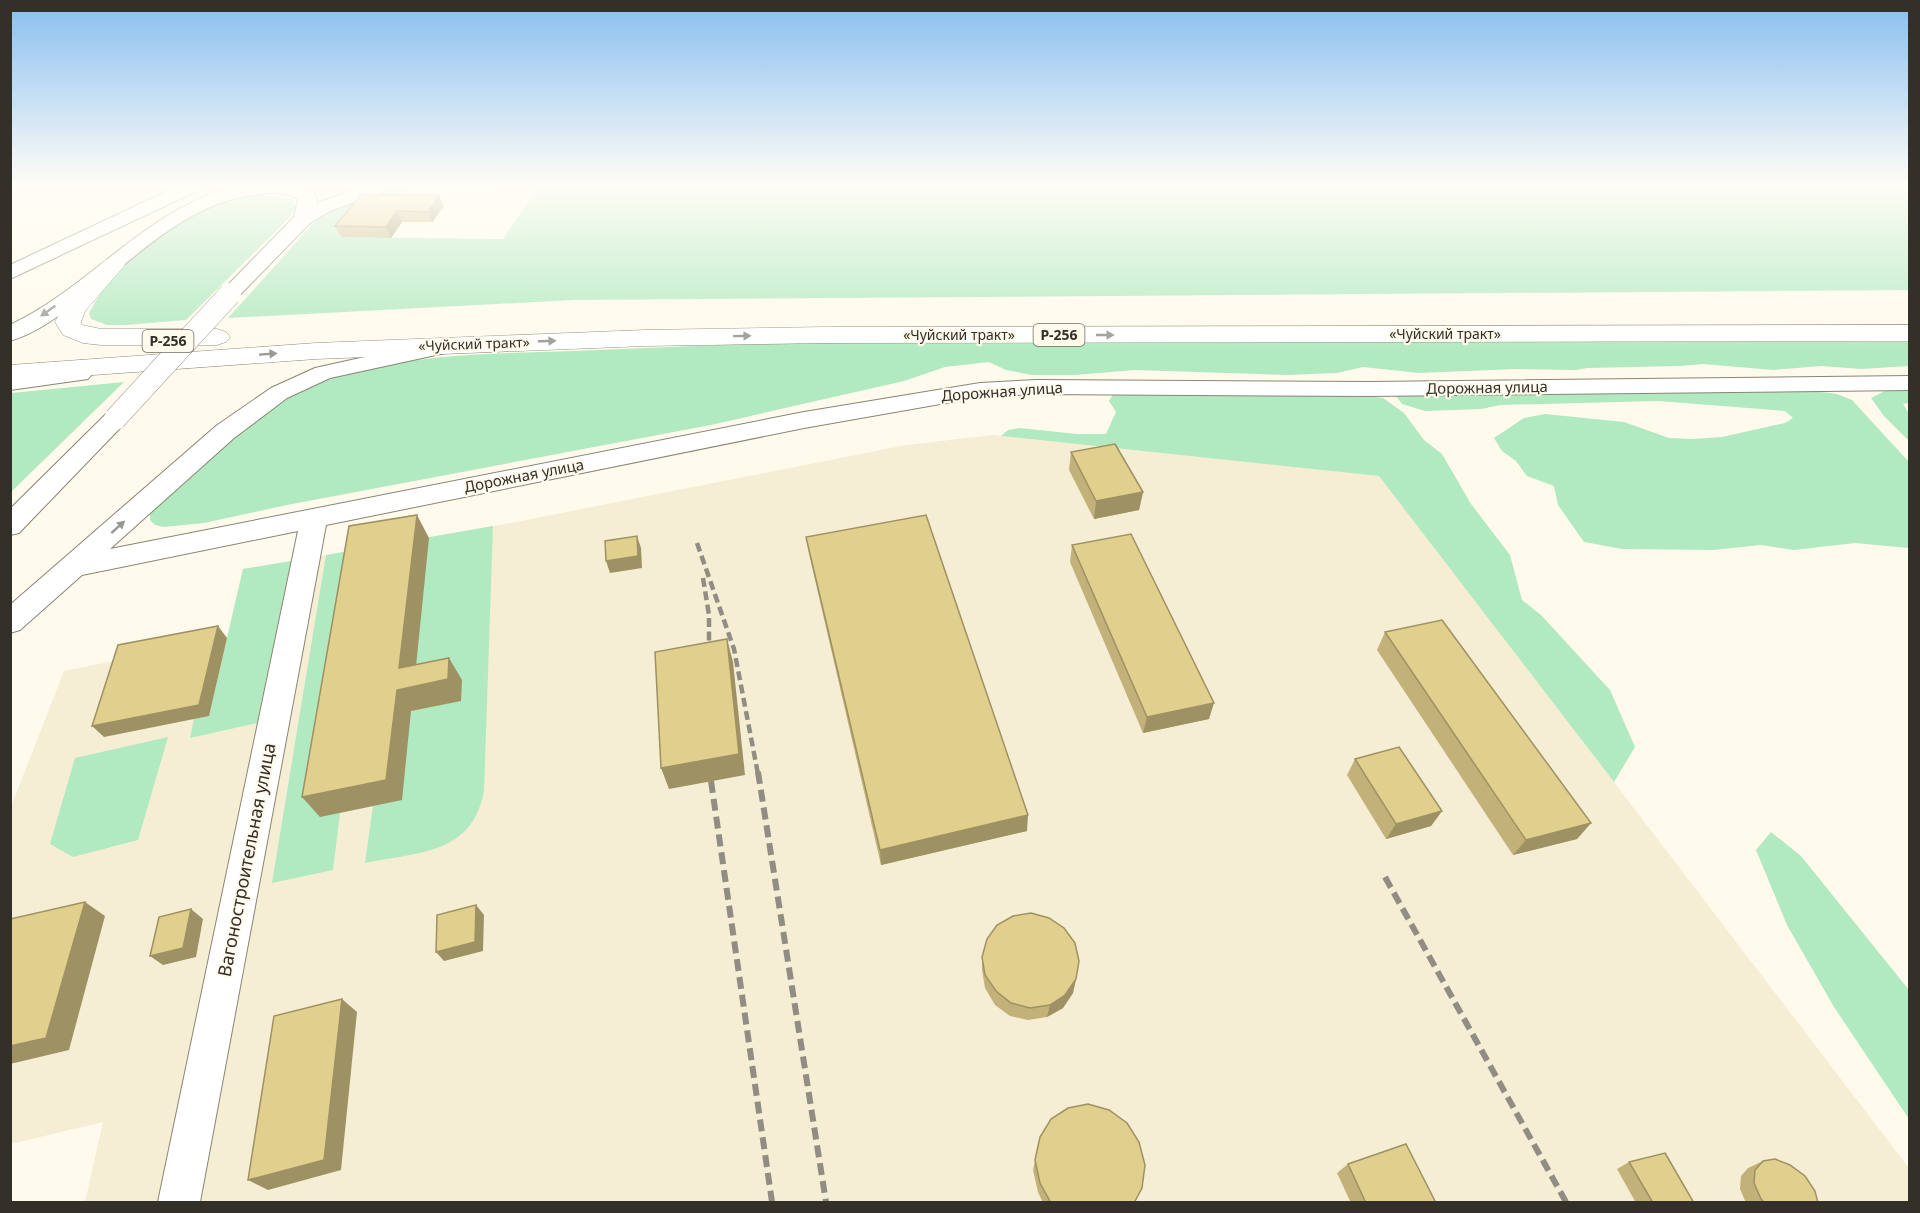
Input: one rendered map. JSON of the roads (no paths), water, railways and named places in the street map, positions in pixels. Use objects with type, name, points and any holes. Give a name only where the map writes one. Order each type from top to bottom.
[{"type":"highway","points":[[113,265],[73,310],[68,322],[72,330],[83,335],[216,348]]},
{"type":"highway","name":"«Чуйский тракт»","points":[[10,373],[216,348],[465,324],[651,318],[1910,314]]},
{"type":"highway","name":"«Чуйский тракт»","points":[[10,354],[827,335],[1910,333]]},
{"type":"street","points":[[10,273],[74,243]]},
{"type":"street","points":[[10,334],[36,320],[140,243]]},
{"type":"street","points":[[10,526],[280,243]]},
{"type":"street","points":[[10,622],[225,432],[279,393],[323,373],[457,344]]},
{"type":"street","points":[[10,382],[216,348]]},
{"type":"street","name":"Дорожная улица","points":[[74,566],[804,420],[980,390],[1037,387],[1370,389],[1910,383]]},
{"type":"street","name":"Вагоностроительная улица","points":[[179,1203],[314,518]]},
{"type":"railway","points":[[697,543],[734,649],[758,774]]},
{"type":"railway","points":[[703,578],[709,615],[709,659]]},
{"type":"railway","points":[[758,772],[826,1202]]},
{"type":"railway","points":[[711,781],[772,1202]]},
{"type":"railway","points":[[1385,877],[1566,1202]]}]
